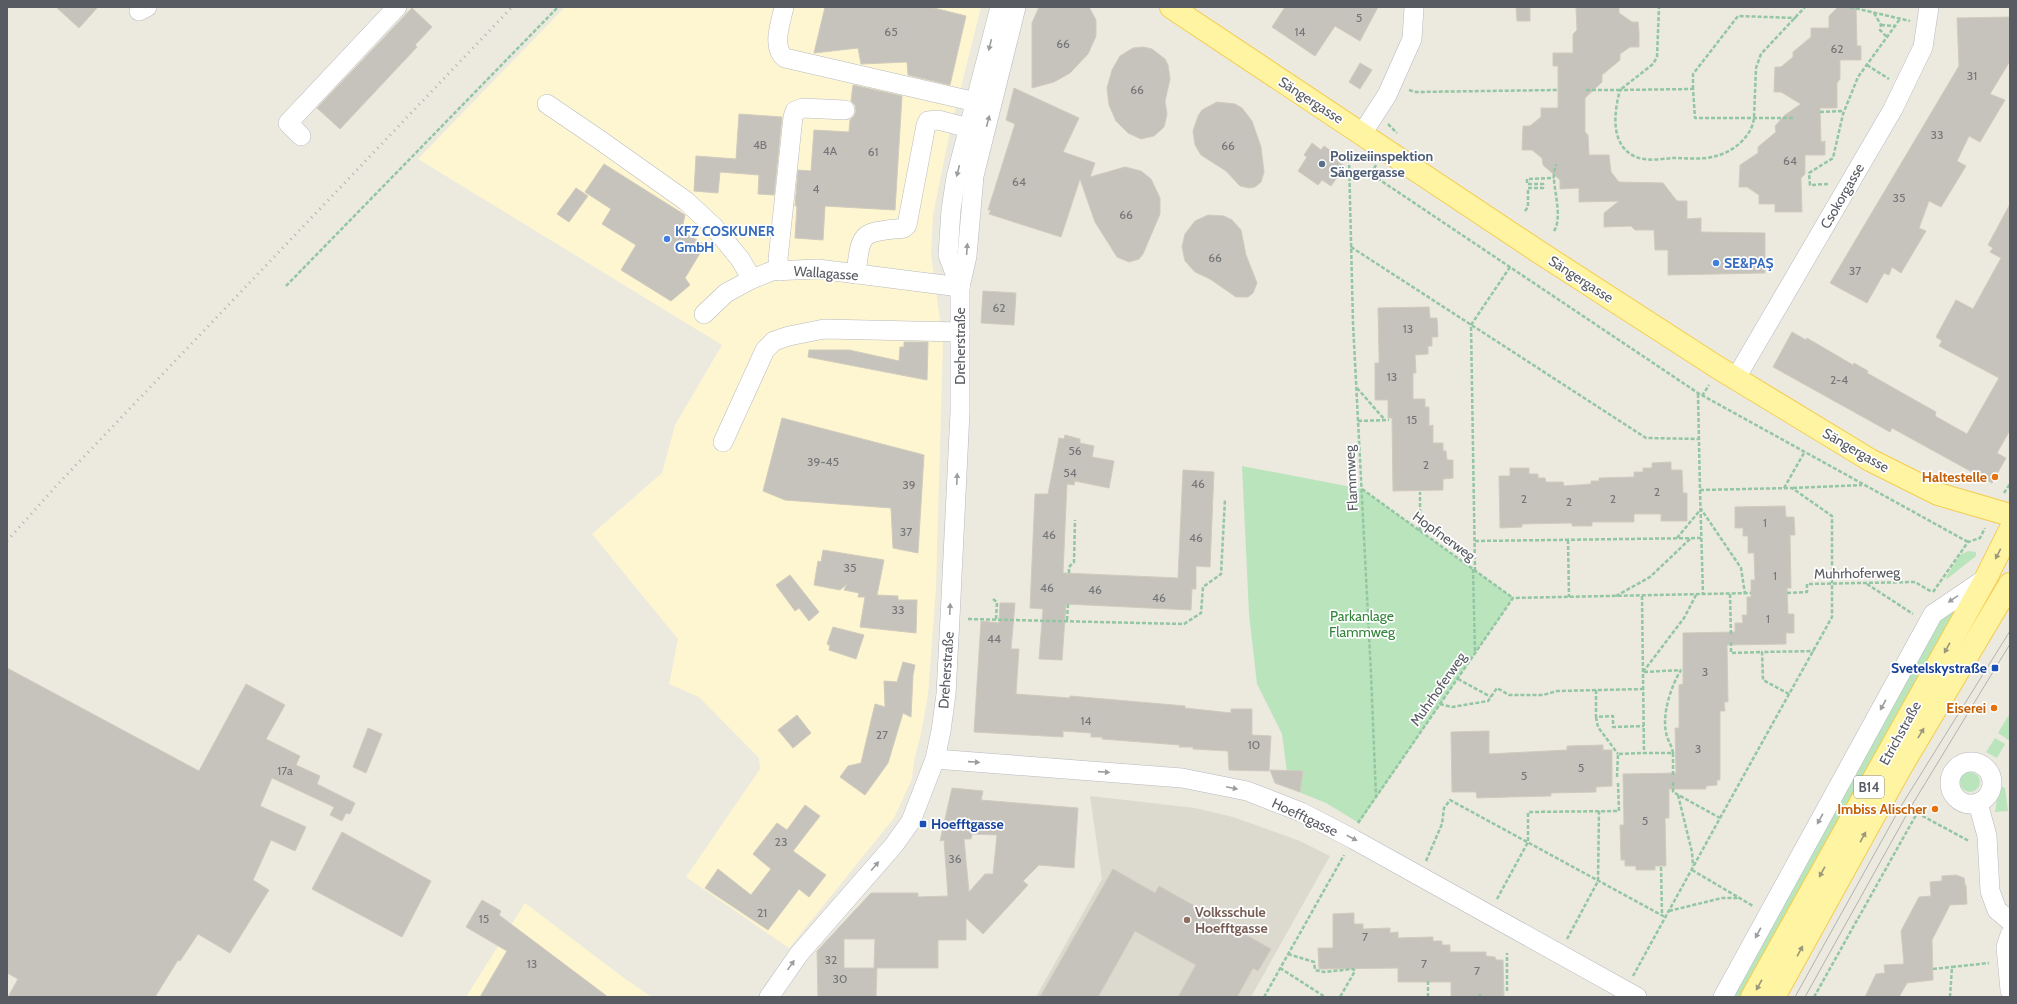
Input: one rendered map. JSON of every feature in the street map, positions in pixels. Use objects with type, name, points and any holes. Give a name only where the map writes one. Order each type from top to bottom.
[{"type":"main road","name":"Sängergasse","points":[[1171,7],[1539,252],[1736,378],[1870,460],[1938,494],[2010,515]]},
{"type":"main road","name":"Etrichstraße","points":[[1752,997],[1986,578],[2010,530]]},
{"type":"main road","name":"Etrichstraße","points":[[1774,997],[1901,767],[2010,584]]},
{"type":"street","points":[[301,136],[288,123],[397,7]]},
{"type":"street","points":[[784,7],[777,44],[781,55],[785,58],[976,102]]},
{"type":"street","name":"Dreherstraße","points":[[960,287],[948,255],[951,210],[956,177],[1000,7]]},
{"type":"street","name":"Dreherstraße","points":[[769,997],[799,954],[894,845],[912,821],[935,759],[941,731],[946,694],[960,412],[960,287],[967,256],[974,176],[1016,7]]},
{"type":"street","points":[[1362,134],[1387,95],[1412,39],[1414,7]]},
{"type":"street","name":"Csokorgasse","points":[[1736,378],[1893,109],[1923,47],[1929,7]]},
{"type":"street","points":[[546,104],[686,201],[714,227],[740,259],[752,279]]},
{"type":"street","points":[[780,270],[778,259],[793,117],[795,111],[803,108],[845,110]]},
{"type":"street","points":[[856,274],[861,241],[865,236],[875,231],[904,228],[907,224],[928,121],[938,120],[969,128]]},
{"type":"street","name":"Wallagasse","points":[[704,314],[726,293],[752,279],[780,270],[818,269],[960,287]]},
{"type":"street","points":[[723,442],[765,350],[774,341],[824,329],[960,332]]},
{"type":"street","points":[[1723,997],[1933,614],[1986,578]]},
{"type":"street","name":"Hoefftgasse","points":[[935,759],[1182,778],[1247,791],[1301,812],[1353,839],[1637,997]]},
{"type":"street","points":[[1978,803],[1987,836],[1990,891],[1997,910],[2010,921]]},
{"type":"street","points":[[2010,935],[2006,947],[2010,990]]},
{"type":"path","points":[[286,286],[558,7]]},
{"type":"path","points":[[1659,7],[1657,57],[1653,64],[1620,90],[1616,115],[1618,138],[1624,148],[1634,156],[1647,159],[1715,157],[1731,150],[1747,136],[1754,117],[1756,68],[1762,54],[1805,7]]},
{"type":"path","points":[[1850,7],[1910,21]]},
{"type":"path","points":[[1874,12],[1881,25],[1880,30],[1887,37]]},
{"type":"path","points":[[1793,118],[1695,118],[1693,89],[1694,74],[1738,16],[1796,18]]},
{"type":"path","points":[[1832,184],[1810,185],[1809,173],[1833,158],[1844,111],[1858,77],[1900,19]]},
{"type":"path","points":[[1881,25],[1895,26]]},
{"type":"path","points":[[1867,65],[1891,81]]},
{"type":"path","points":[[1586,90],[1693,89]]},
{"type":"path","points":[[1413,91],[1558,90]]},
{"type":"path","points":[[1820,112],[1844,111]]},
{"type":"path","name":"Flammweg","points":[[1349,159],[1356,388],[1376,796]]},
{"type":"path","points":[[1554,230],[1557,226],[1557,202],[1554,178],[1556,164]]},
{"type":"path","points":[[1371,174],[1702,396],[1968,542]]},
{"type":"path","points":[[1525,211],[1528,207],[1528,188],[1544,188],[1543,184],[1527,184],[1527,180],[1554,178]]},
{"type":"path","points":[[1351,247],[1646,438],[1699,439]]},
{"type":"path","points":[[1475,654],[1475,541],[1471,325],[1510,267]]},
{"type":"path","points":[[1702,396],[1709,384]]},
{"type":"path","points":[[1356,388],[1387,420],[1358,421]]},
{"type":"path","points":[[1698,393],[1703,595]]},
{"type":"path","points":[[1784,488],[1804,453]]},
{"type":"path","points":[[1700,490],[1862,485]]},
{"type":"path","points":[[1631,978],[1832,617],[1832,516],[1792,488]]},
{"type":"path","name":"Hopfnerweg","points":[[1362,490],[1514,598]]},
{"type":"path","points":[[1420,492],[1420,531]]},
{"type":"path","points":[[950,618],[1184,624],[1201,613],[1203,587],[1221,574],[1225,499]]},
{"type":"path","points":[[1676,538],[1701,510]]},
{"type":"path","points":[[1701,510],[1741,568],[1745,594]]},
{"type":"path","points":[[1069,573],[1069,567],[1074,562],[1075,520]]},
{"type":"path","points":[[1616,596],[1650,576],[1691,538]]},
{"type":"path","points":[[1475,541],[1702,538]]},
{"type":"path","points":[[1568,540],[1569,597]]},
{"type":"path","name":"Muhrhoferweg","points":[[1787,593],[1807,592],[1807,584],[1915,582],[1932,592]]},
{"type":"path","points":[[1866,583],[1886,595],[1918,618]]},
{"type":"path","points":[[1730,594],[1731,636]]},
{"type":"path","points":[[1514,598],[1751,594]]},
{"type":"path","points":[[1643,672],[1684,618],[1696,595]]},
{"type":"path","points":[[1642,596],[1644,753]]},
{"type":"path","name":"Muhrhoferweg","points":[[1264,997],[1353,839],[1358,822],[1514,598]]},
{"type":"path","points":[[993,599],[997,602],[996,619]]},
{"type":"path","points":[[1067,620],[1068,604]]},
{"type":"path","points":[[1731,642],[1732,653],[1814,650]]},
{"type":"path","points":[[1762,652],[1763,680],[1789,694]]},
{"type":"path","points":[[1643,672],[1681,670],[1672,690],[1666,721],[1666,731],[1673,753],[1673,777]]},
{"type":"path","points":[[1458,679],[1491,697]]},
{"type":"path","points":[[1440,704],[1452,707],[1488,701],[1497,688],[1509,695],[1543,695],[1558,691],[1644,690]]},
{"type":"path","points":[[1596,690],[1596,716],[1598,726],[1618,754],[1617,777]]},
{"type":"path","points":[[1596,716],[1613,716],[1613,727],[1644,726]]},
{"type":"path","points":[[1618,754],[1673,753]]},
{"type":"path","points":[[1673,782],[1673,792],[1720,818]]},
{"type":"path","points":[[1495,902],[1528,842],[1528,812],[1619,811],[1618,783]]},
{"type":"path","points":[[1678,795],[1692,852],[1692,868]]},
{"type":"path","points":[[1425,862],[1442,824],[1444,808],[1450,800],[1665,917]]},
{"type":"path","points":[[1566,942],[1598,881],[1599,811]]},
{"type":"path","points":[[1814,997],[1916,814],[1973,844]]},
{"type":"path","points":[[1661,867],[1662,915]]},
{"type":"path","points":[[1692,868],[1756,907]]},
{"type":"path","points":[[1669,911],[1722,898],[1741,898]]},
{"type":"path","points":[[1507,953],[1507,992]]},
{"type":"path","points":[[1288,954],[1314,962],[1315,970],[1324,972],[1353,969],[1355,971],[1340,997]]},
{"type":"path","points":[[1933,969],[1989,963]]},
{"type":"path","points":[[1950,997],[1952,967]]},
{"type":"path","points":[[1280,968],[1325,997]]},
{"type":"path","points":[[1428,979],[1428,997]]},
{"type":"shaded area","points":[[565,7],[981,7],[950,131],[933,215],[931,255],[943,341],[936,588],[928,695],[914,761],[912,779],[894,818],[789,948],[686,877],[760,769],[759,758],[699,697],[669,684],[678,639],[592,534],[662,473],[675,425],[722,345],[418,159]]},
{"type":"shaded area","name":"Volksschule Hoefftgasse","points":[[1090,796],[1195,808],[1233,817],[1300,841],[1330,856],[1251,997],[1036,997],[1102,879]]},
{"type":"shaded area","points":[[525,903],[624,978],[652,997],[466,997]]},
{"type":"green space","name":"Parkanlage Flammweg","points":[[1242,466],[1362,489],[1513,598],[1359,823],[1326,803],[1289,788],[1282,734],[1257,684],[1249,614]]},
{"type":"green space","points":[[1968,551],[1976,552],[1976,556],[1947,579],[1946,577],[1960,555]]},
{"type":"green space","points":[[1960,604],[1742,997],[1728,997],[1939,620]]},
{"type":"green space","points":[[2010,713],[2010,741],[1998,733]]},
{"type":"green space","points":[[1995,738],[2005,744],[1997,758],[1986,752]]},
{"type":"green space","points":[[1966,772],[1974,772],[1980,778],[1980,786],[1974,792],[1966,792],[1960,786],[1960,778]]},
{"type":"green space","points":[[1999,786],[2005,788],[2008,811],[1995,812]]},
{"type":"building","points":[[56,7],[98,7],[79,28]]},
{"type":"building","points":[[825,7],[930,7],[966,16],[950,85],[908,75],[907,62],[861,64],[858,48],[814,53]]},
{"type":"building","points":[[1039,7],[1089,7],[1096,20],[1096,36],[1088,54],[1070,73],[1054,82],[1032,88],[1032,23]]},
{"type":"building","points":[[1285,7],[1378,7],[1360,41],[1335,26],[1315,56],[1272,27]]},
{"type":"building","points":[[1516,7],[1530,7],[1530,21],[1517,21]]},
{"type":"building","points":[[1576,7],[1619,7],[1619,13],[1632,22],[1638,22],[1639,32],[1639,47],[1630,47],[1620,54],[1620,60],[1602,75],[1602,82],[1585,98],[1585,132],[1588,135],[1589,155],[1609,155],[1611,172],[1619,182],[1663,183],[1677,201],[1687,201],[1687,219],[1701,218],[1701,232],[1765,233],[1765,273],[1668,275],[1668,250],[1655,250],[1654,230],[1635,230],[1631,226],[1604,227],[1604,213],[1619,201],[1579,202],[1579,188],[1560,189],[1560,180],[1543,165],[1542,158],[1532,150],[1522,150],[1523,126],[1530,126],[1541,117],[1541,108],[1558,108],[1558,66],[1553,66],[1553,53],[1573,53],[1573,34],[1577,30]]},
{"type":"building","points":[[1838,7],[1856,7],[1857,46],[1861,46],[1861,60],[1840,60],[1840,79],[1837,83],[1837,108],[1820,108],[1821,142],[1825,141],[1825,155],[1805,155],[1805,174],[1801,178],[1802,212],[1775,212],[1775,204],[1759,204],[1759,195],[1747,187],[1739,187],[1740,165],[1758,153],[1758,147],[1776,132],[1775,126],[1785,115],[1801,104],[1781,92],[1774,92],[1775,67],[1781,67],[1793,57],[1793,52],[1811,37],[1811,28],[1829,28],[1829,16]]},
{"type":"building","points":[[412,8],[432,27],[415,45],[417,47],[340,129],[317,108]]},
{"type":"building","points":[[2010,17],[2010,61],[1990,94],[2005,100],[1980,142],[1969,136],[1957,161],[1966,166],[1941,207],[1929,201],[1919,228],[1926,231],[1901,273],[1892,267],[1889,275],[1884,273],[1867,303],[1830,283],[1959,66],[1957,18]]},
{"type":"building","points":[[1143,47],[1152,49],[1165,59],[1168,65],[1170,79],[1165,101],[1167,114],[1164,127],[1154,136],[1141,139],[1128,133],[1116,121],[1109,105],[1107,88],[1112,70],[1120,56],[1133,48]]},
{"type":"building","points":[[1360,63],[1372,70],[1360,89],[1349,82]]},
{"type":"building","points":[[853,85],[902,96],[895,210],[825,206],[823,240],[795,238],[797,206],[795,206],[798,170],[811,171],[814,130],[849,132],[850,120],[856,111],[855,105],[851,101]]},
{"type":"building","points":[[1014,88],[1079,118],[1063,152],[1095,163],[1090,177],[1125,167],[1141,171],[1151,179],[1160,198],[1160,214],[1143,254],[1139,259],[1129,262],[1117,257],[1095,222],[1080,179],[1061,237],[989,214],[991,210],[988,210],[1015,124],[1006,120]]},
{"type":"building","points":[[1217,102],[1235,104],[1242,108],[1252,121],[1261,147],[1264,172],[1261,182],[1255,187],[1249,188],[1240,186],[1226,171],[1201,155],[1195,145],[1193,131],[1198,116],[1202,110]]},
{"type":"building","points":[[739,114],[782,117],[774,195],[758,194],[759,175],[720,172],[718,193],[694,191],[696,156],[736,159]]},
{"type":"building","name":"Polizeiinspektion Sängergasse","points":[[1312,143],[1321,150],[1324,146],[1341,158],[1338,162],[1345,166],[1331,186],[1322,180],[1318,185],[1298,171],[1307,157],[1304,155]]},
{"type":"building","name":"KFZ COSKUNER GmbH","points":[[604,164],[685,215],[683,224],[689,229],[687,234],[705,245],[685,278],[690,285],[671,301],[621,270],[636,245],[602,224],[611,209],[585,192]]},
{"type":"building","points":[[576,188],[588,196],[569,222],[557,214]]},
{"type":"building","points":[[2010,204],[2010,430],[1997,453],[2006,458],[1992,483],[1892,428],[1890,432],[1773,367],[1792,332],[1806,340],[1807,338],[1853,365],[1854,363],[1868,371],[1867,373],[1936,412],[1935,416],[1967,434],[1999,378],[1939,346],[1942,341],[1936,337],[1956,300],[1973,309],[2001,258],[1990,252],[1993,248],[1988,245]]},
{"type":"building","points":[[1208,215],[1224,216],[1232,220],[1241,230],[1246,255],[1257,283],[1253,293],[1248,297],[1236,297],[1210,279],[1195,272],[1185,261],[1182,247],[1185,234],[1195,221]]},
{"type":"building","points":[[983,291],[1016,293],[1014,325],[981,323]]},
{"type":"building","points":[[1429,307],[1430,318],[1437,318],[1438,337],[1432,337],[1432,346],[1428,346],[1428,354],[1415,355],[1416,373],[1413,373],[1413,399],[1425,399],[1425,407],[1429,407],[1429,426],[1433,425],[1433,443],[1443,443],[1443,451],[1446,451],[1447,460],[1453,460],[1453,478],[1443,479],[1443,490],[1393,491],[1392,418],[1388,418],[1388,400],[1375,400],[1375,363],[1379,363],[1378,308]]},
{"type":"building","points":[[904,342],[928,342],[927,380],[808,357],[809,350],[849,350],[899,361],[900,347],[904,347]]},
{"type":"building","points":[[782,418],[924,455],[918,553],[893,548],[891,508],[785,500],[763,491]]},
{"type":"building","points":[[1065,435],[1080,439],[1080,443],[1094,446],[1092,457],[1114,461],[1109,488],[1075,481],[1074,485],[1067,484],[1063,573],[1178,578],[1183,470],[1214,472],[1210,567],[1196,566],[1196,589],[1192,589],[1191,610],[1066,604],[1062,660],[1039,659],[1043,609],[1030,608],[1035,494],[1048,494],[1059,438],[1064,439]]},
{"type":"building","points":[[1671,462],[1671,470],[1682,470],[1683,493],[1687,493],[1687,521],[1661,521],[1661,514],[1634,514],[1634,522],[1592,522],[1592,526],[1572,526],[1572,523],[1522,524],[1522,527],[1500,528],[1499,476],[1510,476],[1510,468],[1529,468],[1529,474],[1538,474],[1538,478],[1545,478],[1546,482],[1563,482],[1564,486],[1591,484],[1591,481],[1599,481],[1599,478],[1634,477],[1634,472],[1643,472],[1643,468],[1652,468],[1652,463]]},
{"type":"building","points":[[1785,506],[1786,517],[1794,517],[1795,535],[1790,535],[1791,588],[1787,588],[1788,614],[1794,614],[1794,633],[1786,633],[1786,644],[1727,645],[1728,702],[1724,702],[1725,711],[1720,711],[1720,780],[1717,780],[1717,785],[1706,786],[1706,789],[1669,789],[1669,818],[1665,818],[1666,866],[1655,866],[1655,870],[1636,870],[1636,866],[1625,866],[1625,860],[1621,860],[1620,825],[1624,825],[1623,774],[1676,773],[1675,728],[1679,728],[1679,685],[1683,684],[1683,633],[1735,632],[1735,623],[1743,623],[1742,615],[1747,615],[1747,597],[1751,597],[1751,580],[1755,580],[1754,553],[1748,553],[1748,536],[1743,536],[1743,528],[1735,528],[1735,507]]},
{"type":"building","points":[[823,550],[884,560],[877,595],[898,596],[898,600],[917,600],[916,633],[860,627],[865,597],[858,597],[859,593],[844,590],[847,584],[840,590],[814,585],[818,561],[821,562]]},
{"type":"building","points":[[790,575],[819,612],[809,621],[799,608],[795,611],[776,585]]},
{"type":"building","points":[[1000,603],[1015,603],[1011,649],[1019,649],[1016,694],[1070,698],[1070,696],[1185,706],[1185,708],[1231,713],[1231,709],[1252,709],[1252,735],[1271,736],[1269,771],[1229,770],[1228,751],[1193,749],[1193,747],[1179,747],[1180,745],[1102,739],[1102,737],[1091,737],[1091,733],[1063,731],[1063,737],[974,732],[981,621],[999,623]]},
{"type":"building","points":[[833,627],[864,635],[856,659],[829,650],[830,646],[827,644]]},
{"type":"building","points":[[903,662],[915,665],[913,675],[911,717],[903,713],[888,763],[865,795],[840,777],[848,766],[861,763],[875,704],[885,707],[884,681],[897,682]]},
{"type":"building","points":[[7,668],[199,771],[246,684],[285,705],[266,739],[300,756],[296,765],[320,776],[317,784],[355,803],[350,814],[346,813],[342,821],[330,815],[334,807],[272,778],[260,806],[306,827],[295,851],[271,840],[253,880],[269,890],[230,953],[198,934],[180,961],[178,960],[155,997],[8,997],[18,979],[7,973]]},
{"type":"building","points":[[797,715],[811,733],[793,748],[778,730]]},
{"type":"building","points":[[368,728],[382,734],[366,773],[353,767]]},
{"type":"building","points":[[1489,731],[1489,754],[1567,750],[1567,746],[1603,745],[1603,750],[1612,750],[1612,786],[1596,787],[1596,792],[1551,793],[1551,796],[1477,798],[1476,792],[1452,792],[1451,732]]},
{"type":"building","points":[[1270,770],[1303,771],[1300,792],[1275,783]]},
{"type":"building","points":[[952,788],[983,791],[981,800],[1078,808],[1074,868],[1039,865],[1023,881],[1028,885],[983,934],[966,918],[966,940],[938,940],[938,968],[877,968],[876,997],[818,997],[817,951],[871,893],[918,893],[918,897],[948,896],[944,840],[940,841]],"holes":[[[972,834],[997,835],[993,874],[985,874],[969,892],[964,839],[971,839]],[[844,939],[875,939],[874,968],[844,968]]]},
{"type":"building","points":[[805,805],[820,816],[793,851],[826,875],[809,897],[799,889],[768,930],[705,888],[718,869],[751,895],[771,869],[753,854],[777,823],[787,830]]},
{"type":"building","points":[[342,832],[431,881],[402,937],[312,889]]},
{"type":"building","points":[[1113,869],[1155,893],[1159,886],[1271,949],[1258,971],[1253,968],[1237,997],[1178,997],[1196,965],[1135,931],[1098,997],[1040,997]]},
{"type":"building","points":[[1956,875],[1964,878],[1967,904],[1950,905],[1932,940],[1933,980],[1907,983],[1899,997],[1865,997],[1876,974],[1885,973],[1884,965],[1904,964],[1901,931],[1919,897],[1931,896],[1930,882],[1942,881],[1942,876]]},
{"type":"building","points":[[482,900],[501,911],[499,915],[608,997],[480,997],[507,951],[466,927]]},
{"type":"building","points":[[1354,913],[1354,924],[1363,924],[1363,929],[1390,928],[1390,933],[1398,932],[1398,938],[1433,937],[1433,941],[1442,941],[1442,945],[1450,945],[1450,952],[1486,952],[1486,956],[1495,957],[1496,960],[1503,960],[1504,997],[1451,997],[1451,982],[1398,982],[1398,968],[1319,969],[1318,948],[1333,948],[1333,914]]},
{"type":"tram line","points":[[1795,997],[1901,806],[2010,631]]},
{"type":"tram line","points":[[1805,997],[1912,805],[2010,644]]},
{"type":"railway","points":[[7,541],[58,484],[512,7]]},
{"type":"place","name":"Polizeiinspektion Sängergasse","points":[[1322,164]]},
{"type":"place","name":"KFZ COSKUNER GmbH","points":[[667,239]]},
{"type":"place","name":"SE&PAŞ","points":[[1716,263]]},
{"type":"place","name":"Haltestelle","points":[[1995,477]]},
{"type":"place","name":"Svetelskystraße","points":[[1995,668]]},
{"type":"place","name":"Eiserei","points":[[1994,708]]},
{"type":"place","name":"Imbiss Alischer","points":[[1935,809]]},
{"type":"place","name":"Hoefftgasse","points":[[923,824]]},
{"type":"place","name":"Volksschule Hoefftgasse","points":[[1187,920]]}]
